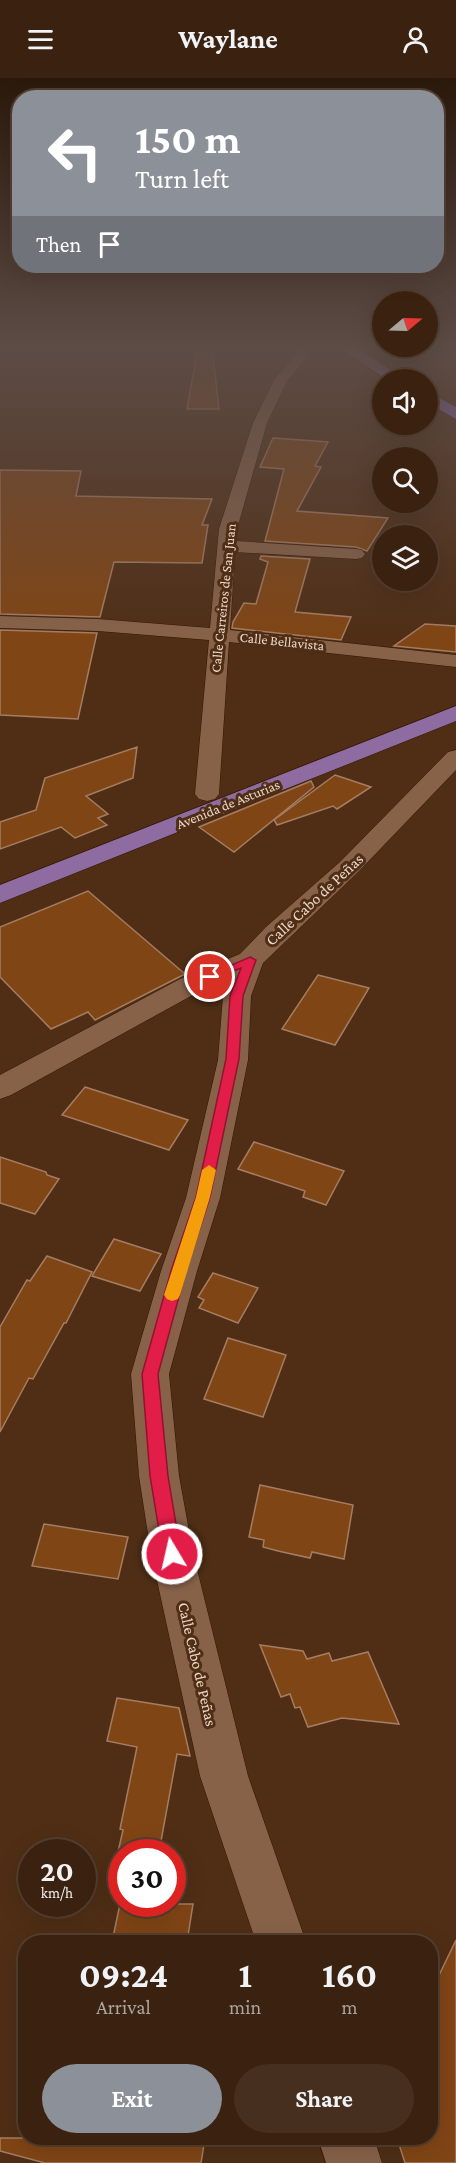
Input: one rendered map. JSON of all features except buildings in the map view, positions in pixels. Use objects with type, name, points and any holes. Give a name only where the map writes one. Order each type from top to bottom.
[{"type":"main road","name":"Avenida de Asturias","points":[[0,875],[456,698]]},
{"type":"main road","name":"Avenida de Asturias","points":[[0,895],[456,713]]},
{"type":"street","name":"Calle Carreiros de San Juan","points":[[207,795],[228,529],[254,444]]},
{"type":"street","points":[[226,546],[356,554]]},
{"type":"street","name":"Calle Bellavista","points":[[0,622],[98,625],[218,634],[456,661]]},
{"type":"street","name":"Calle Cabo de Peñas","points":[[279,1935],[224,1776],[172,1554],[159,1476],[150,1374],[203,1197],[233,1059],[237,996],[250,960],[276,933],[349,867],[456,757]]},
{"type":"street","points":[[0,1088],[189,985],[250,960]]},
{"type":"street","points":[[348,2145],[354,2163]]},
{"type":"slow traffic","points":[[172,1295],[203,1197],[209,1170]]},
{"type":"route","points":[[172,1554],[159,1476],[150,1374],[203,1197],[233,1059],[237,996],[250,960],[210,977]]}]
